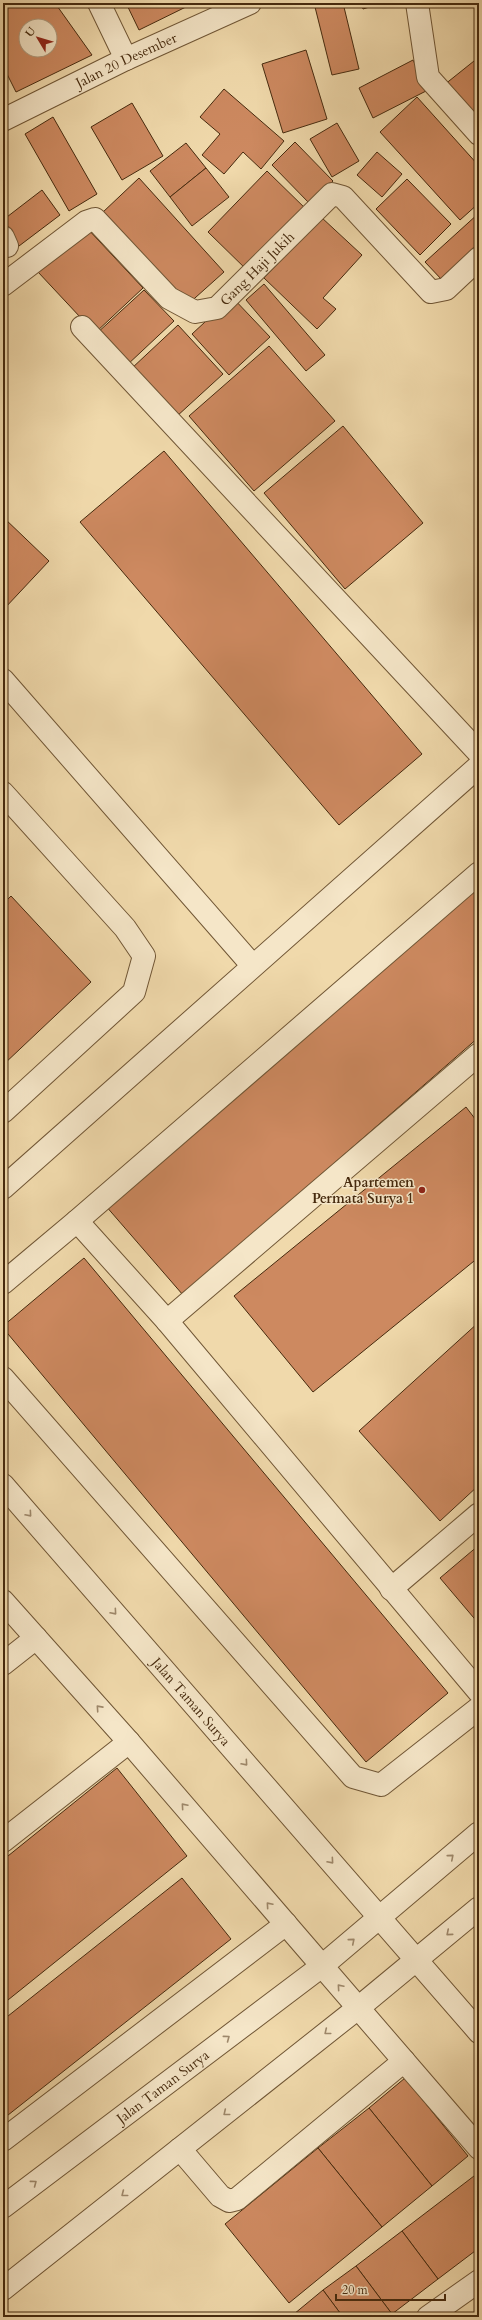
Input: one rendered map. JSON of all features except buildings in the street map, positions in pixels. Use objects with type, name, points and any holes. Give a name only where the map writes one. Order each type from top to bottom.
[{"type":"street","points":[[99,3],[126,59]]},
{"type":"street","points":[[417,3],[428,77],[479,134]]},
{"type":"street","name":"Jalan 20 Desember","points":[[3,120],[240,5]]},
{"type":"street","name":"Gang Haji Jukih","points":[[3,285],[86,222],[95,219],[169,298],[195,312],[217,308],[332,194],[343,197],[431,292],[446,289],[479,258]]},
{"type":"street","points":[[82,327],[479,753]]},
{"type":"street","points":[[3,680],[252,965]]},
{"type":"street","points":[[3,1188],[252,965],[479,766]]},
{"type":"street","points":[[3,793],[125,928],[144,956],[134,992],[3,1112]]},
{"type":"street","points":[[3,1283],[77,1221],[479,873]]},
{"type":"street","points":[[167,1321],[479,1054]]},
{"type":"street","points":[[77,1221],[167,1321],[479,1692]]},
{"type":"street","points":[[3,1378],[353,1777],[381,1785],[479,1708]]},
{"type":"street","name":"Jalan Taman Surya","points":[[3,1485],[380,1918],[415,1961],[479,2032]]},
{"type":"street","points":[[391,1589],[479,1514]]},
{"type":"street","points":[[3,1601],[130,1742],[479,2148]]},
{"type":"street","points":[[3,1664],[36,1638]]},
{"type":"street","points":[[3,1841],[130,1742]]},
{"type":"street","name":"Jalan Taman Surya","points":[[3,2207],[322,1966],[479,1833]]},
{"type":"street","points":[[3,2289],[180,2150],[477,1912]]},
{"type":"street","points":[[3,2140],[286,1924]]},
{"type":"street","points":[[180,2150],[220,2196],[229,2201],[238,2199],[404,2061]]},
{"type":"street","points":[[428,2317],[479,2281]]},
{"type":"place","name":"Apartemen Permata Surya 1","points":[[422,1190]]}]
